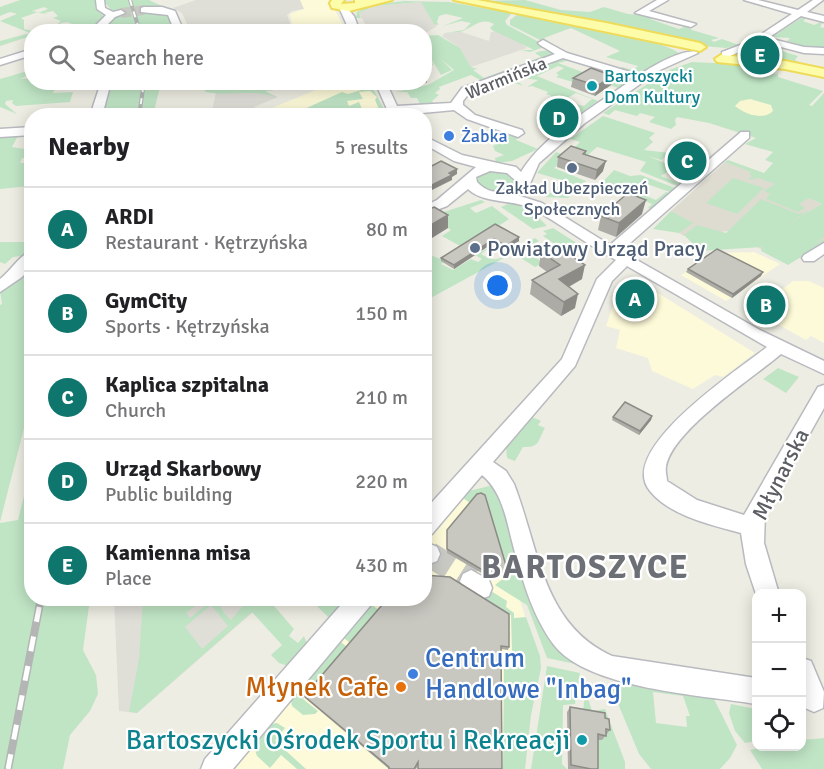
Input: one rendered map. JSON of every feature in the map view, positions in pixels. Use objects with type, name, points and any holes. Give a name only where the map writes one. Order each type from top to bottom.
[{"type":"main road","points":[[341,5],[387,0]]},
{"type":"main road","points":[[459,0],[651,36],[709,55],[806,69]]},
{"type":"main road","points":[[709,55],[755,59],[824,73]]},
{"type":"street","points":[[100,0],[101,9],[116,14],[102,24]]},
{"type":"street","points":[[664,0],[640,12],[691,24]]},
{"type":"street","points":[[748,0],[824,19]]},
{"type":"street","points":[[432,207],[442,203],[517,192],[534,161],[581,121],[643,79],[678,63],[747,46],[762,39],[819,0]]},
{"type":"street","points":[[341,5],[351,24]]},
{"type":"street","points":[[144,10],[158,9],[172,12],[177,24]]},
{"type":"street","points":[[762,39],[804,50],[824,51]]},
{"type":"street","name":"Warmińska","points":[[543,43],[562,55],[643,79]]},
{"type":"street","points":[[747,46],[742,53],[755,59]]},
{"type":"street","points":[[0,62],[24,54]]},
{"type":"street","name":"Warmińska","points":[[518,133],[465,114],[457,106],[457,100],[466,90],[562,55]]},
{"type":"street","points":[[98,108],[104,90]]},
{"type":"street","points":[[384,90],[393,108]]},
{"type":"street","name":"Warmińska","points":[[432,109],[457,106]]},
{"type":"street","points":[[0,133],[24,132]]},
{"type":"street","points":[[432,518],[569,362],[605,279],[618,255],[745,135]]},
{"type":"street","points":[[432,143],[458,158],[515,172],[537,206]]},
{"type":"street","points":[[458,158],[475,189],[537,206],[778,347],[824,368]]},
{"type":"street","points":[[442,203],[478,170],[534,161]]},
{"type":"street","points":[[809,258],[824,247]]},
{"type":"street","points":[[3,285],[21,261]]},
{"type":"street","points":[[752,526],[701,512],[673,498],[657,485],[653,470],[655,463],[696,411],[778,347]]},
{"type":"street","name":"Młynarska","points":[[766,589],[756,561],[752,526],[758,504],[824,392]]},
{"type":"street","points":[[480,463],[499,477],[504,484],[547,616],[560,636],[575,650],[592,661],[611,668],[752,690]]},
{"type":"street","points":[[215,769],[355,606]]},
{"type":"street","points":[[806,682],[813,699]]},
{"type":"shaded area","points":[[196,0],[300,0],[304,9],[292,11],[287,15],[290,24],[187,24],[182,13],[173,8]]},
{"type":"shaded area","points":[[300,0],[330,0],[327,4],[335,10],[342,24],[292,24],[290,14],[303,9]]},
{"type":"shaded area","points":[[421,2],[437,26],[432,29],[432,24],[365,24],[359,13],[375,6]]},
{"type":"shaded area","points":[[504,29],[527,48],[471,67],[460,48],[442,36],[445,33],[461,32],[489,41],[491,32]]},
{"type":"shaded area","points":[[263,90],[278,97],[255,108],[213,108],[216,92]]},
{"type":"shaded area","points":[[316,90],[374,90],[382,108],[272,108]]},
{"type":"shaded area","points":[[726,161],[790,183],[809,198],[824,205],[824,242],[786,263],[728,231],[684,236],[679,233],[671,211]]},
{"type":"shaded area","points":[[754,252],[780,264],[726,301],[681,275],[717,253]]},
{"type":"shaded area","points":[[793,281],[809,281],[824,288],[824,343],[811,336],[806,340],[754,311]]},
{"type":"shaded area","points":[[621,283],[648,287],[755,353],[723,377],[715,375],[693,389],[652,371],[648,358],[616,348],[620,330],[606,326]]},
{"type":"shaded area","points":[[469,491],[488,496],[532,639],[517,769],[227,769],[366,606],[432,606],[432,529],[437,523],[440,525]]},
{"type":"shaded area","points":[[114,606],[260,606],[137,713],[119,711]]},
{"type":"green space","points":[[20,0],[95,0],[95,9],[104,16],[96,24],[67,22],[57,24],[61,21],[53,18],[58,16],[53,11],[44,13],[50,14],[38,13],[48,9],[44,7],[32,11],[38,12],[21,18],[24,20],[24,31],[0,21],[17,14],[10,12],[0,16],[0,7]]},
{"type":"green space","points":[[103,0],[149,0],[162,6],[144,9],[145,11],[168,14],[173,24],[109,24],[110,19],[121,14],[111,10]]},
{"type":"green space","points":[[525,0],[561,10],[590,12],[604,7],[628,14],[656,16],[650,19],[679,29],[684,27],[679,25],[682,23],[692,30],[719,38],[711,40],[714,42],[722,39],[739,45],[726,48],[693,45],[705,44],[480,1]]},
{"type":"green space","points":[[404,1],[449,2],[512,13],[505,21],[507,25],[541,43],[544,47],[530,52],[521,50],[534,50],[492,30],[490,28],[494,24],[486,21],[461,32],[445,33],[464,30],[471,23],[461,21],[443,26],[463,18],[446,14],[439,16],[437,22],[439,25],[434,24],[421,2],[374,6],[359,13],[361,18],[356,18],[357,12],[373,5]]},
{"type":"green space","points":[[518,14],[633,37],[656,43],[682,56],[663,61],[641,74],[617,70],[622,67],[633,70],[638,66],[606,57],[620,51],[571,28],[544,38],[548,41],[544,42],[510,25],[510,20]]},
{"type":"green space","points":[[803,17],[819,20],[806,18],[803,21],[814,25],[823,21],[820,27],[824,28],[824,48],[801,48],[798,47],[800,45],[787,41],[790,38],[772,37]]},
{"type":"green space","points":[[24,35],[24,38],[0,46],[0,41]]},
{"type":"green space","points":[[432,35],[438,35],[460,48],[471,67],[478,69],[473,70],[484,78],[541,57],[535,53],[547,51],[555,54],[482,81],[471,75],[439,87],[440,89],[435,93],[439,95],[432,101],[434,104],[415,105],[420,104],[417,98],[411,98],[407,92],[396,92],[432,90],[432,83],[454,70],[441,59],[452,70],[441,75],[432,60]]},
{"type":"green space","points":[[765,41],[786,46],[782,51],[798,56],[795,60],[801,63],[764,59],[751,51]]},
{"type":"green space","points":[[564,58],[571,60],[558,63],[607,81],[620,74],[633,79],[618,88],[588,77],[576,83],[556,77],[559,75],[556,73],[564,68],[558,66],[537,76],[598,101],[574,118],[570,116],[581,108],[566,102],[584,106],[592,99],[576,93],[564,100],[532,86],[527,87],[538,80],[522,78],[516,80],[523,86],[504,79],[525,71],[529,73],[552,64],[549,62]]},
{"type":"green space","points":[[692,62],[754,65],[754,73],[777,74],[778,71],[778,77],[823,91],[809,105],[812,106],[824,93],[824,237],[814,244],[824,239],[824,243],[788,265],[761,251],[762,247],[700,251],[684,235],[697,225],[726,233],[761,199],[799,214],[810,210],[782,228],[822,204],[809,198],[799,204],[805,208],[798,212],[766,199],[770,194],[764,191],[775,184],[759,178],[747,180],[752,176],[749,174],[751,172],[725,162],[728,160],[764,173],[773,163],[765,160],[773,152],[745,144],[756,138],[709,123],[677,117],[676,125],[671,129],[649,122],[655,117],[640,113],[637,116],[615,110],[609,115],[603,113],[669,70]]},
{"type":"green space","points":[[24,72],[24,77],[20,79],[24,79],[24,90],[54,90],[53,93],[73,92],[70,102],[16,106],[12,103],[13,100],[6,101],[5,104],[17,114],[0,107],[0,79]]},
{"type":"green space","points":[[108,90],[159,90],[155,108],[102,108]]},
{"type":"green space","points":[[204,90],[276,90],[265,91],[277,98],[251,93],[206,92]]},
{"type":"green space","points":[[361,90],[374,90],[383,108],[379,108],[375,100],[377,97],[370,91],[359,92],[363,99],[347,101],[349,106],[359,102],[362,108],[307,108],[342,92],[348,94]]},
{"type":"green space","points":[[603,116],[655,133],[649,138],[653,142],[644,150],[670,153],[661,160],[648,156],[675,167],[661,176],[678,183],[686,179],[677,186],[640,171],[646,162],[597,147],[587,156],[573,149],[580,142],[570,139]]},
{"type":"green space","points":[[506,133],[520,135],[516,140],[538,149],[512,161],[496,163],[495,158],[504,155],[495,151],[493,146],[500,142],[493,139]]},
{"type":"green space","points":[[19,134],[12,147],[24,149],[24,158],[20,163],[24,163],[24,187],[0,189],[0,136]]},
{"type":"green space","points":[[556,152],[568,156],[554,168],[586,181],[568,198],[545,197],[565,181],[537,173]]},
{"type":"green space","points":[[614,170],[630,176],[641,175],[675,188],[670,192],[641,182],[631,190],[656,200],[666,192],[669,193],[650,209],[648,208],[652,204],[612,187],[606,191],[597,188]]},
{"type":"green space","points":[[486,171],[506,172],[516,178],[516,186],[506,192],[481,189],[475,179]]},
{"type":"green space","points":[[733,178],[764,188],[737,214],[706,203]]},
{"type":"green space","points":[[481,200],[485,202],[470,208],[476,213],[492,206],[509,219],[441,264],[453,270],[471,259],[478,262],[482,259],[475,255],[490,247],[481,254],[497,259],[513,251],[527,258],[533,254],[522,245],[535,238],[539,241],[532,245],[551,257],[540,253],[534,256],[543,263],[535,267],[513,253],[432,297],[432,256],[440,259],[460,246],[442,236],[451,230],[432,216]]},
{"type":"green space","points":[[512,202],[533,212],[547,226],[533,229],[501,207]]},
{"type":"green space","points":[[671,211],[693,223],[679,233],[653,229]]},
{"type":"green space","points":[[553,228],[583,248],[575,253],[570,250],[566,252],[543,236],[547,234],[543,231]]},
{"type":"green space","points":[[0,242],[24,242],[24,254],[13,257],[5,264],[0,262]]},
{"type":"green space","points":[[24,269],[24,428],[0,522],[0,305],[2,304],[0,291]]},
{"type":"green space","points":[[778,368],[799,377],[786,393],[763,379]]},
{"type":"green space","points":[[532,417],[541,421],[538,425],[545,428],[538,442],[533,446],[523,447],[515,461],[507,458],[506,446]]},
{"type":"green space","points":[[497,484],[580,665],[547,658],[527,605],[495,585],[509,574],[486,499],[470,503],[463,498],[469,491]]},
{"type":"green space","points":[[24,496],[24,606],[89,606],[83,650],[96,675],[98,694],[90,711],[70,735],[63,769],[0,769],[0,523],[18,520]]},
{"type":"green space","points":[[491,591],[507,601],[506,607],[514,613],[514,618],[526,617],[540,656],[541,668],[531,715],[525,769],[503,769],[504,656],[512,653],[511,615],[486,599]]},
{"type":"green space","points":[[143,606],[195,606],[186,613],[190,618],[205,606],[210,606],[185,627],[202,649],[228,626],[212,606],[220,606],[231,620],[243,606],[274,606],[294,629],[289,636],[298,643],[304,636],[307,644],[288,666],[279,663],[271,655],[282,645],[252,612],[137,713],[129,712],[139,659]]},
{"type":"green space","points":[[317,606],[342,606],[330,619]]},
{"type":"green space","points":[[371,606],[379,610],[350,643],[344,638]]},
{"type":"green space","points":[[341,642],[347,647],[314,684],[309,680]]},
{"type":"green space","points":[[547,666],[580,673],[575,704],[563,705],[562,764],[567,769],[531,769]]},
{"type":"green space","points":[[609,682],[714,699],[737,745],[730,758],[720,769],[651,769],[639,754]],"holes":[[[653,692],[683,696],[690,716],[686,716],[687,727],[656,723]]]},
{"type":"green space","points":[[304,685],[310,690],[303,699],[318,711],[315,714],[303,715],[292,706],[291,701]]},
{"type":"green space","points":[[585,689],[592,711],[605,709],[625,762],[625,769],[595,769],[583,714]]},
{"type":"green space","points":[[731,704],[752,708],[752,742],[745,743],[735,731],[729,713]]},
{"type":"green space","points":[[277,723],[285,728],[275,741],[306,769],[297,769],[281,755],[270,768],[257,756],[253,744],[271,724]]},
{"type":"green space","points":[[824,738],[824,769],[762,769],[750,750],[806,751],[806,740]]},
{"type":"sand","points":[[750,99],[771,105],[773,111],[759,116],[744,112],[735,106],[740,101]]},
{"type":"building","points":[[591,68],[613,76],[597,86],[573,78]]},
{"type":"building","points":[[558,104],[573,109],[563,117],[548,111]]},
{"type":"building","points":[[571,146],[586,151],[583,154],[606,161],[597,170],[558,157]]},
{"type":"building","points":[[441,161],[457,169],[449,173],[452,175],[432,185],[432,166]]},
{"type":"building","points":[[628,193],[646,200],[619,223],[601,216]]},
{"type":"building","points":[[434,207],[448,215],[432,224],[432,208]]},
{"type":"building","name":"Powiatowy Urząd Pracy","points":[[495,224],[519,237],[506,246],[494,239],[454,265],[441,258]]},
{"type":"building","points":[[555,245],[585,265],[559,279],[578,294],[564,302],[532,280],[560,265],[541,252]]},
{"type":"building","points":[[717,249],[763,272],[733,294],[688,269]]},
{"type":"building","points":[[625,402],[652,416],[640,431],[613,417]]},
{"type":"building","points":[[477,494],[485,495],[508,572],[491,575],[447,549],[447,530]]},
{"type":"building","name":"Centrum Handlowe \"Inbag\"","points":[[432,576],[450,577],[509,614],[509,647],[501,646],[502,769],[418,769],[418,762],[414,769],[389,769],[304,696],[381,606],[432,606]]},
{"type":"building","name":"Bartoszycki Ośrodek Sportu i Rekreacji","points":[[570,707],[605,713],[605,718],[609,719],[610,730],[606,729],[606,736],[598,734],[598,769],[571,765]]},
{"type":"tunnel","points":[[121,13],[144,10]]},
{"type":"tunnel","points":[[432,556],[471,581]]},
{"type":"railway","points":[[130,0],[138,24]]},
{"type":"railway","points":[[140,108],[143,90]]},
{"type":"railway","points":[[8,769],[39,606]]},
{"type":"place","name":"Kamienna misa","points":[[760,55]]},
{"type":"place","name":"Bartoszycki Dom Kultury","points":[[592,86]]},
{"type":"place","name":"Urząd Skarbowy","points":[[559,118]]},
{"type":"place","name":"Żabka","points":[[449,136]]},
{"type":"place","name":"Kaplica szpitalna","points":[[687,161]]},
{"type":"place","name":"Zakład Ubezpieczeń Społecznych","points":[[572,168]]},
{"type":"place","name":"Powiatowy Urząd Pracy","points":[[475,248]]},
{"type":"place","name":"ARDI","points":[[635,299]]},
{"type":"place","name":"GymCity","points":[[766,305]]},
{"type":"place","name":"Centrum Handlowe \"Inbag\"","points":[[413,674]]},
{"type":"place","name":"Młynek Cafe","points":[[401,687]]},
{"type":"place","name":"Bartoszycki Ośrodek Sportu i Rekreacji","points":[[582,740]]},
{"type":"district","name":"BARTOSZYCE","points":[[585,566]]}]
